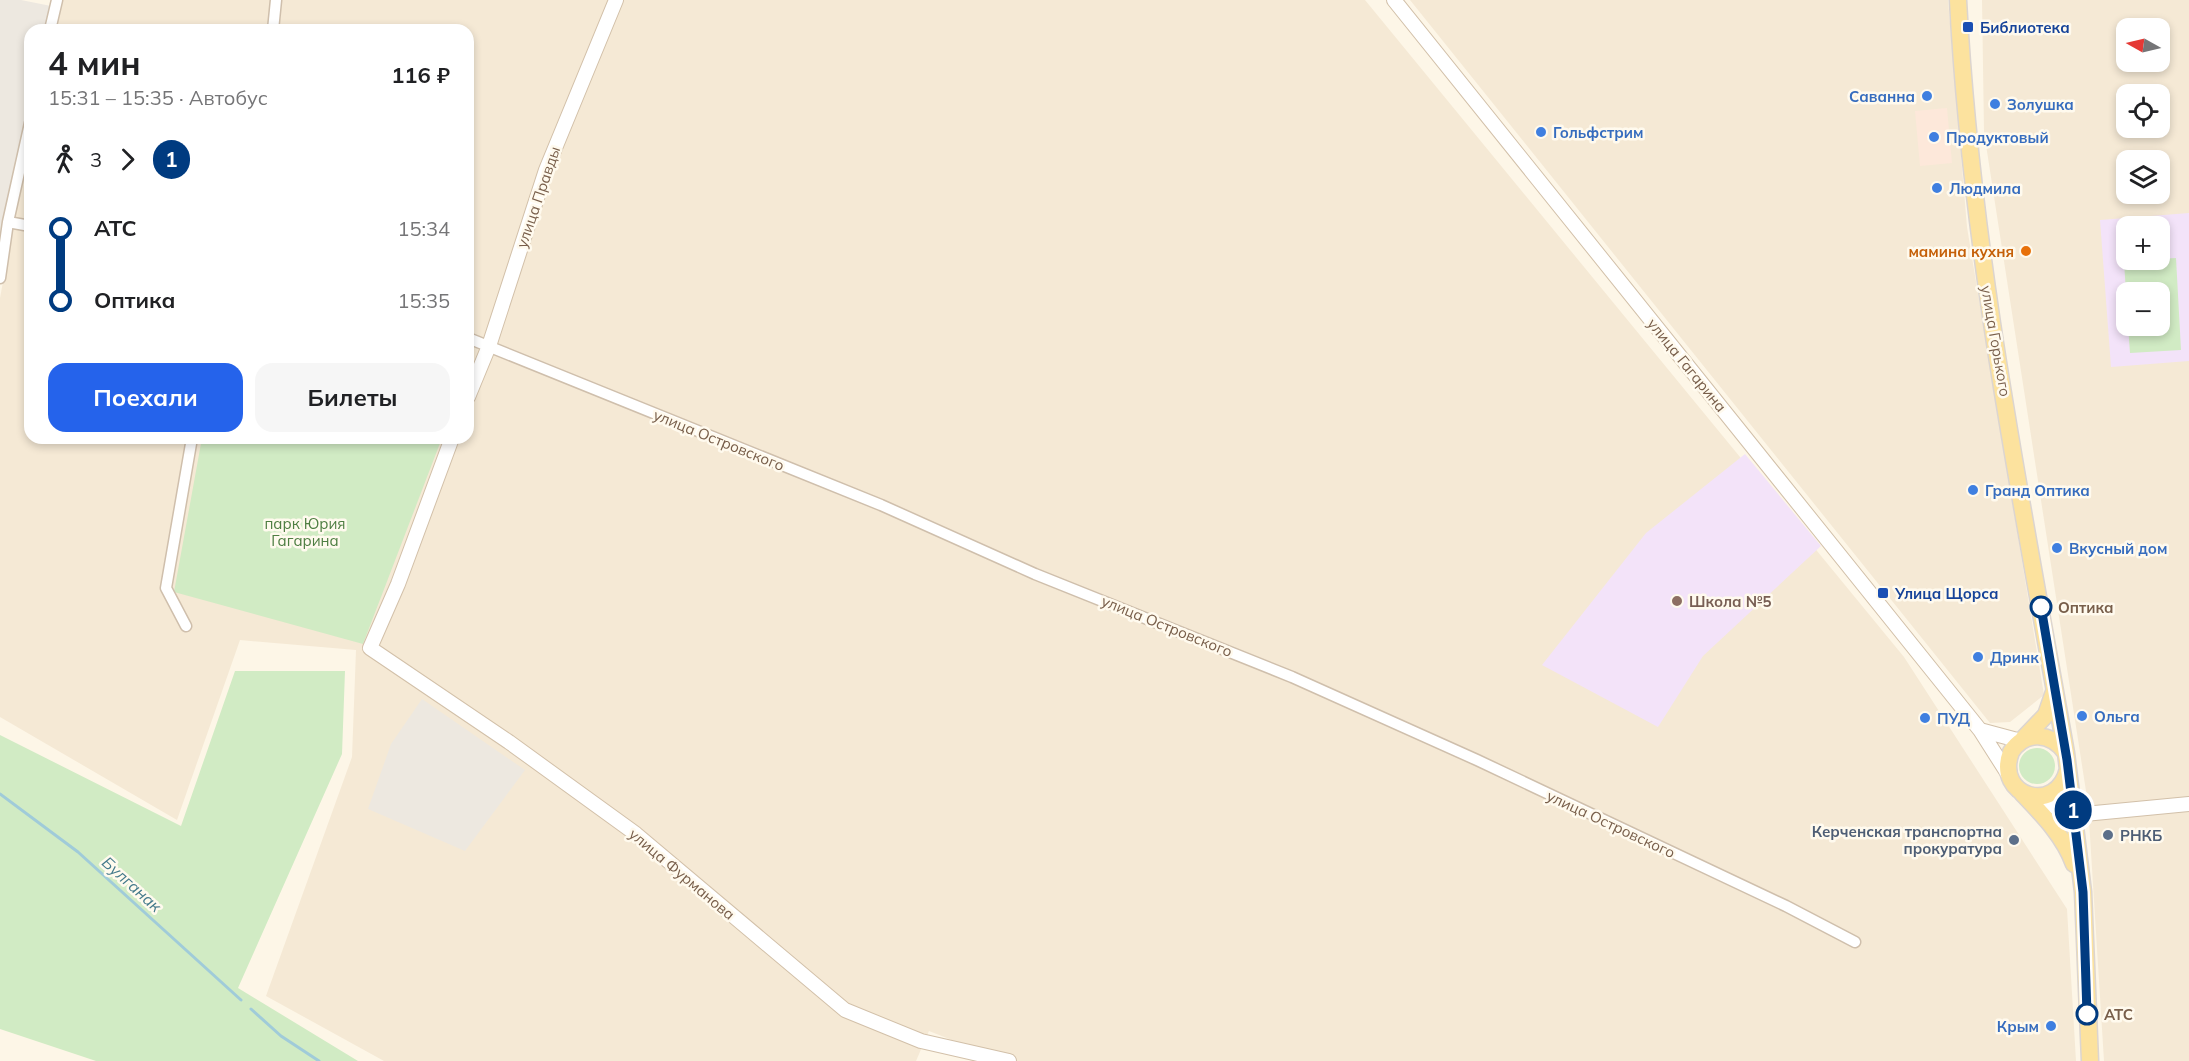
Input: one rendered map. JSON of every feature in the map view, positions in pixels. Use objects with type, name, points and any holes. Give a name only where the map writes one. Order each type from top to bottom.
[{"type":"main road","name":"улица Правды","points":[[474,383],[489,346],[546,170],[616,0]]},
{"type":"main road","name":"улица Гагарина","points":[[1394,0],[1980,730],[2008,774]]},
{"type":"main road","name":"улица Горького","points":[[1958,0],[1963,99],[1975,211],[2054,679],[2074,815],[2083,892],[2090,1061]]},
{"type":"main road","name":"улица Фурманова","points":[[450,444],[398,584],[370,648],[509,742],[636,834],[845,1010],[921,1041],[1009,1061]]},
{"type":"main road","name":"улица Горького","points":[[2021,741],[2046,715],[2054,695],[2054,679]]},
{"type":"main road","points":[[1980,730],[2021,741]]},
{"type":"main road","points":[[2022,793],[2033,796],[2050,794],[2063,783],[2067,760],[2059,743],[2044,736],[2021,741],[2011,752],[2008,774],[2013,785],[2022,793],[2074,815],[2189,804]]},
{"type":"main road","name":"улица Горького","points":[[2022,793],[2046,818],[2068,849],[2083,892]]},
{"type":"street","points":[[51,24],[57,0]]},
{"type":"street","points":[[274,24],[276,0]]},
{"type":"street","points":[[0,278],[8,222],[24,150]]},
{"type":"street","points":[[8,222],[24,225]]},
{"type":"street","name":"улица Островского","points":[[474,340],[881,505],[1035,574],[1292,677],[1477,760],[1786,906],[1855,942]]},
{"type":"street","points":[[186,626],[166,588],[191,444]]},
{"type":"shaded area","points":[[0,0],[21,0],[51,6],[47,24],[24,24],[24,135],[0,250]]},
{"type":"shaded area","points":[[55,0],[1365,0],[1904,657],[2067,909],[2076,1061],[1005,1061],[929,1031],[916,1061],[384,1061],[266,996],[352,757],[356,650],[240,640],[177,820],[0,717],[0,298],[24,167],[24,444],[474,444],[474,24],[50,24]]},
{"type":"shaded area","points":[[1410,0],[1948,0],[1967,227],[2044,695],[2010,722],[1990,723]]},
{"type":"shaded area","points":[[1982,0],[2189,0],[2189,1061],[2104,1061],[2088,804],[1984,132]]},
{"type":"shaded area","name":"Продуктовый","points":[[1947,108],[1952,163],[1920,166],[1915,111]]},
{"type":"shaded area","points":[[2189,213],[2189,361],[2111,367],[2100,220],[2116,219],[2116,270],[2170,270],[2170,216],[2151,216]]},
{"type":"shaded area","name":"Школа №5","points":[[1745,454],[1821,546],[1703,656],[1658,727],[1542,665],[1646,533]]},
{"type":"shaded area","points":[[422,699],[525,770],[465,851],[368,809],[391,744]]},
{"type":"green space","points":[[2170,258],[2176,258],[2181,350],[2130,353],[2129,336],[2170,336],[2170,282],[2125,282],[2125,270],[2170,270]]},
{"type":"green space","name":"парк Юрия Гагарина","points":[[201,444],[440,444],[363,644],[174,592]]},
{"type":"green space","points":[[235,671],[345,671],[342,754],[238,988],[358,1061],[96,1061],[0,1029],[0,735],[181,826]]},
{"type":"green space","points":[[2037,748],[2050,753],[2055,766],[2050,779],[2037,784],[2024,779],[2019,766],[2024,753]]},
{"type":"waterway","name":"Булганак","points":[[0,794],[78,852],[241,1000]]},
{"type":"waterway","name":"Булганак","points":[[251,1009],[281,1036],[319,1061]]},
{"type":"bus line","name":"1","points":[[2041,607],[2067,760],[2083,892],[2087,1014]]},
{"type":"place","name":"Библиотека","points":[[1968,27]]},
{"type":"place","name":"Саванна","points":[[1927,96]]},
{"type":"place","name":"Золушка","points":[[1995,104]]},
{"type":"place","name":"Гольфстрим","points":[[1541,132]]},
{"type":"place","name":"Продуктовый","points":[[1934,137]]},
{"type":"place","name":"Людмила","points":[[1937,188]]},
{"type":"place","name":"мамина кухня","points":[[2026,251]]},
{"type":"place","name":"Гранд Оптика","points":[[1973,490]]},
{"type":"place","name":"Вкусный дом","points":[[2057,548]]},
{"type":"place","name":"Улица Щорса","points":[[1883,593]]},
{"type":"place","name":"Школа №5","points":[[1677,601]]},
{"type":"place","name":"Оптика","points":[[2041,607]]},
{"type":"place","name":"Дринк","points":[[1978,657]]},
{"type":"place","name":"Ольга","points":[[2082,716]]},
{"type":"place","name":"ПУД","points":[[1925,718]]},
{"type":"place","name":"РНКБ","points":[[2108,835]]},
{"type":"place","name":"Керченская транспортна прокуратура","points":[[2014,840]]},
{"type":"place","name":"АТС","points":[[2087,1014]]},
{"type":"place","name":"Крым","points":[[2051,1026]]}]
